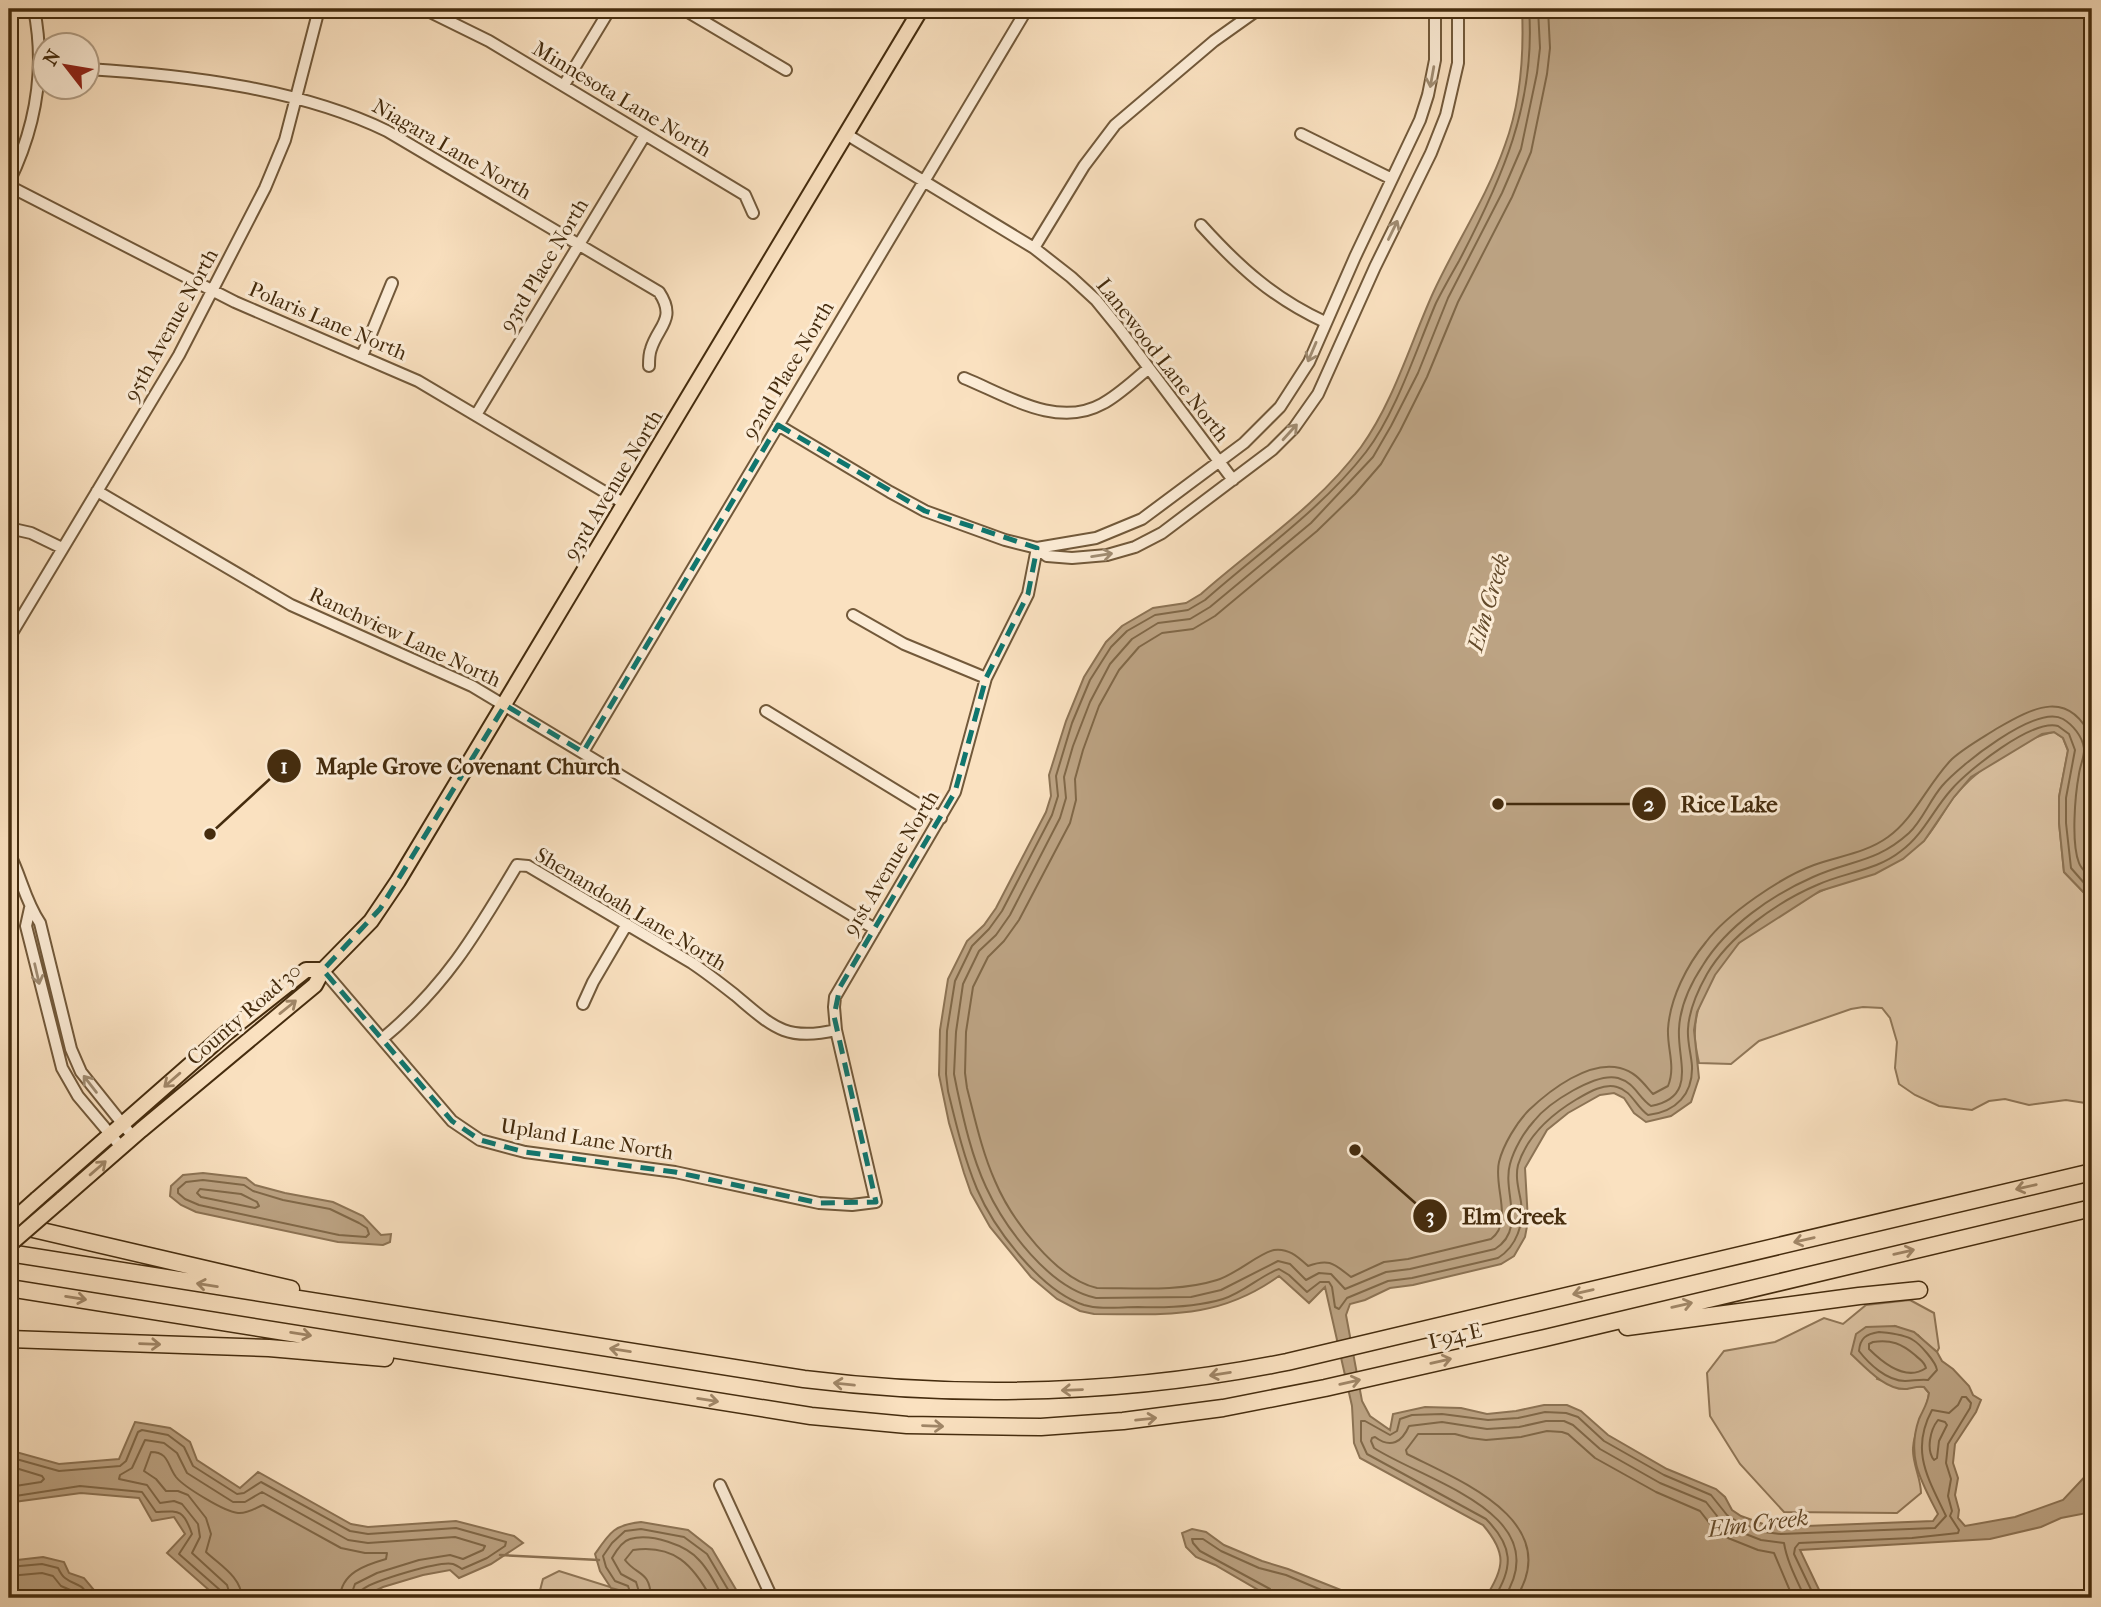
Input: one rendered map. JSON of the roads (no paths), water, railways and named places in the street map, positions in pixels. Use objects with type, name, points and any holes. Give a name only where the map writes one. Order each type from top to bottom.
[{"type":"highway","points":[[9,1253],[790,1377],[915,1390],[982,1392],[1083,1389],[1195,1378],[1287,1362],[2092,1172]]},
{"type":"highway","points":[[1545,1338],[2092,1208]]},
{"type":"highway","points":[[9,1223],[317,1295],[371,1311]]},
{"type":"highway","points":[[9,1288],[495,1366]]},
{"type":"highway","points":[[1545,1338],[1919,1290]]},
{"type":"highway","name":"I-94 E","points":[[495,1366],[853,1421],[952,1427],[1041,1427],[1123,1421],[1223,1408],[1325,1388],[1545,1338]]},
{"type":"highway","points":[[9,1339],[328,1351],[430,1363],[495,1366]]},
{"type":"main road","name":"93rd Avenue North","points":[[323,970],[380,909],[921,9]]},
{"type":"main road","name":"County Road 30","points":[[9,1223],[225,1034],[306,970],[323,970],[315,985],[121,1147],[9,1245]]},
{"type":"street","points":[[34,9],[37,32]]},
{"type":"street","name":"95th Avenue North","points":[[9,638],[179,355],[276,166],[319,9]]},
{"type":"street","name":"Minnesota Lane North","points":[[424,9],[455,22],[564,85],[745,195],[753,213]]},
{"type":"street","points":[[564,85],[610,9]]},
{"type":"street","points":[[683,9],[786,70]]},
{"type":"street","name":"92nd Place North","points":[[583,752],[1027,9]]},
{"type":"street","points":[[1034,248],[1084,166],[1115,125],[1214,41],[1259,9]]},
{"type":"street","points":[[778,425],[925,511],[1005,540],[1037,548],[1085,541],[1142,519],[1262,426],[1280,407],[1303,373],[1415,132],[1428,95],[1435,60],[1435,9]]},
{"type":"street","points":[[1037,548],[1047,556],[1072,558],[1107,555],[1135,547],[1177,523],[1283,440],[1318,394],[1375,267],[1431,153],[1446,115],[1458,63],[1458,9]]},
{"type":"street","name":"Niagara Lane North","points":[[102,71],[222,84],[296,99],[349,114],[387,131],[652,287],[664,300],[667,309],[666,318],[651,349],[649,366]]},
{"type":"street","points":[[9,184],[25,146],[36,102]]},
{"type":"street","name":"Lanewood Lane North","points":[[846,134],[1034,248],[1060,267],[1096,300],[1233,480]]},
{"type":"street","points":[[1301,134],[1392,179]]},
{"type":"street","name":"93rd Place North","points":[[476,415],[645,135]]},
{"type":"street","name":"Polaris Lane North","points":[[9,184],[262,315],[418,381],[625,504]]},
{"type":"street","points":[[1201,225],[1229,255],[1272,293],[1325,322]]},
{"type":"street","points":[[1355,257],[1375,267]]},
{"type":"street","points":[[362,356],[393,283]]},
{"type":"street","points":[[964,378],[1035,407],[1067,414],[1100,405],[1149,368]]},
{"type":"street","name":"Ranchview Lane North","points":[[97,491],[291,605],[460,679],[875,929]]},
{"type":"street","points":[[9,528],[31,533],[62,548]]},
{"type":"street","name":"91st Avenue North","points":[[876,1202],[836,1030],[835,997],[941,818],[962,775],[970,730],[986,678],[1028,594],[1037,548]]},
{"type":"street","points":[[853,615],[904,644],[986,678]]},
{"type":"street","points":[[766,711],[941,818]]},
{"type":"street","points":[[9,853],[30,908],[40,923],[71,1049],[80,1072],[133,1137]]},
{"type":"street","name":"Shenandoah Lane North","points":[[382,1039],[435,989],[461,957],[517,865],[528,866],[692,963],[755,1014],[781,1030],[811,1035],[836,1030]]},
{"type":"street","points":[[30,908],[26,926],[59,1060],[78,1096],[121,1147]]},
{"type":"street","points":[[583,1004],[627,924]]},
{"type":"street","name":"Upland Lane North","points":[[323,970],[452,1121],[480,1140],[533,1153],[675,1172],[819,1203],[852,1205],[876,1202]]},
{"type":"street","points":[[720,1485],[772,1598]]},
{"type":"water","points":[[1522,9],[2092,9],[2092,901],[2064,872],[2059,797],[2068,750],[2063,738],[2054,732],[2042,734],[1971,777],[1924,841],[1903,859],[1875,874],[1820,891],[1739,943],[1715,975],[1697,1012],[1694,1030],[1699,1078],[1691,1102],[1671,1116],[1646,1122],[1634,1113],[1624,1098],[1614,1093],[1600,1095],[1568,1113],[1547,1130],[1525,1168],[1528,1221],[1525,1237],[1514,1256],[1501,1264],[1390,1288],[1350,1304],[1346,1315],[1362,1401],[1370,1416],[1390,1430],[1393,1414],[1425,1407],[1461,1408],[1487,1414],[1544,1405],[1567,1405],[1581,1411],[1608,1435],[1667,1469],[1716,1489],[1725,1497],[1732,1510],[1741,1516],[1766,1525],[1781,1527],[1933,1521],[1938,1514],[1917,1468],[1914,1445],[1919,1419],[1929,1393],[1924,1387],[1899,1389],[1891,1386],[1876,1377],[1851,1354],[1856,1334],[1866,1327],[1895,1326],[1914,1332],[1937,1352],[1942,1361],[1969,1386],[1973,1395],[1981,1400],[1955,1444],[1953,1463],[1958,1478],[1955,1495],[1958,1518],[1965,1526],[2015,1517],[2063,1500],[2092,1469],[2092,1512],[2061,1518],[2041,1527],[1990,1539],[1800,1550],[1823,1598],[1485,1598],[1497,1578],[1500,1561],[1496,1544],[1483,1525],[1360,1458],[1354,1443],[1352,1406],[1325,1287],[1309,1303],[1279,1276],[1234,1300],[1191,1312],[1168,1314],[1094,1314],[1080,1311],[1057,1299],[1031,1277],[990,1227],[971,1193],[949,1123],[939,1075],[940,1030],[948,979],[967,941],[984,925],[996,908],[1046,812],[1051,796],[1049,775],[1066,721],[1084,677],[1106,642],[1122,626],[1153,608],[1186,603],[1201,594],[1285,525],[1344,468],[1361,447],[1383,411],[1433,293],[1489,183],[1505,145],[1515,112],[1520,78]]},
{"type":"water","points":[[203,1173],[246,1178],[255,1185],[333,1202],[363,1216],[381,1235],[391,1234],[390,1242],[383,1245],[338,1242],[196,1212],[170,1196],[171,1186],[183,1175]]},
{"type":"water","points":[[135,1422],[170,1428],[190,1442],[197,1460],[240,1488],[258,1472],[351,1524],[368,1527],[456,1521],[514,1536],[523,1543],[491,1564],[459,1578],[450,1570],[423,1575],[383,1587],[360,1598],[218,1598],[167,1553],[185,1534],[174,1517],[152,1521],[139,1498],[81,1493],[14,1502],[9,1509],[9,1450],[59,1464],[119,1459]]},
{"type":"water","points":[[641,1522],[688,1530],[712,1549],[741,1598],[626,1598],[623,1591],[611,1588],[600,1571],[595,1554],[614,1531],[625,1525]]},
{"type":"water","points":[[1192,1529],[1206,1532],[1224,1545],[1262,1561],[1361,1598],[1272,1598],[1196,1557],[1186,1547],[1182,1533]]},
{"type":"water","points":[[43,1557],[64,1562],[69,1573],[84,1578],[94,1590],[93,1598],[9,1598],[9,1561]]},
{"type":"waterway","points":[[500,1555],[599,1560]]},
{"type":"place","name":"Rice Lake","points":[[1498,804]]},
{"type":"place","name":"Maple Grove Covenant Church","points":[[210,834]]},
{"type":"place","name":"Elm Creek","points":[[1355,1150]]}]
